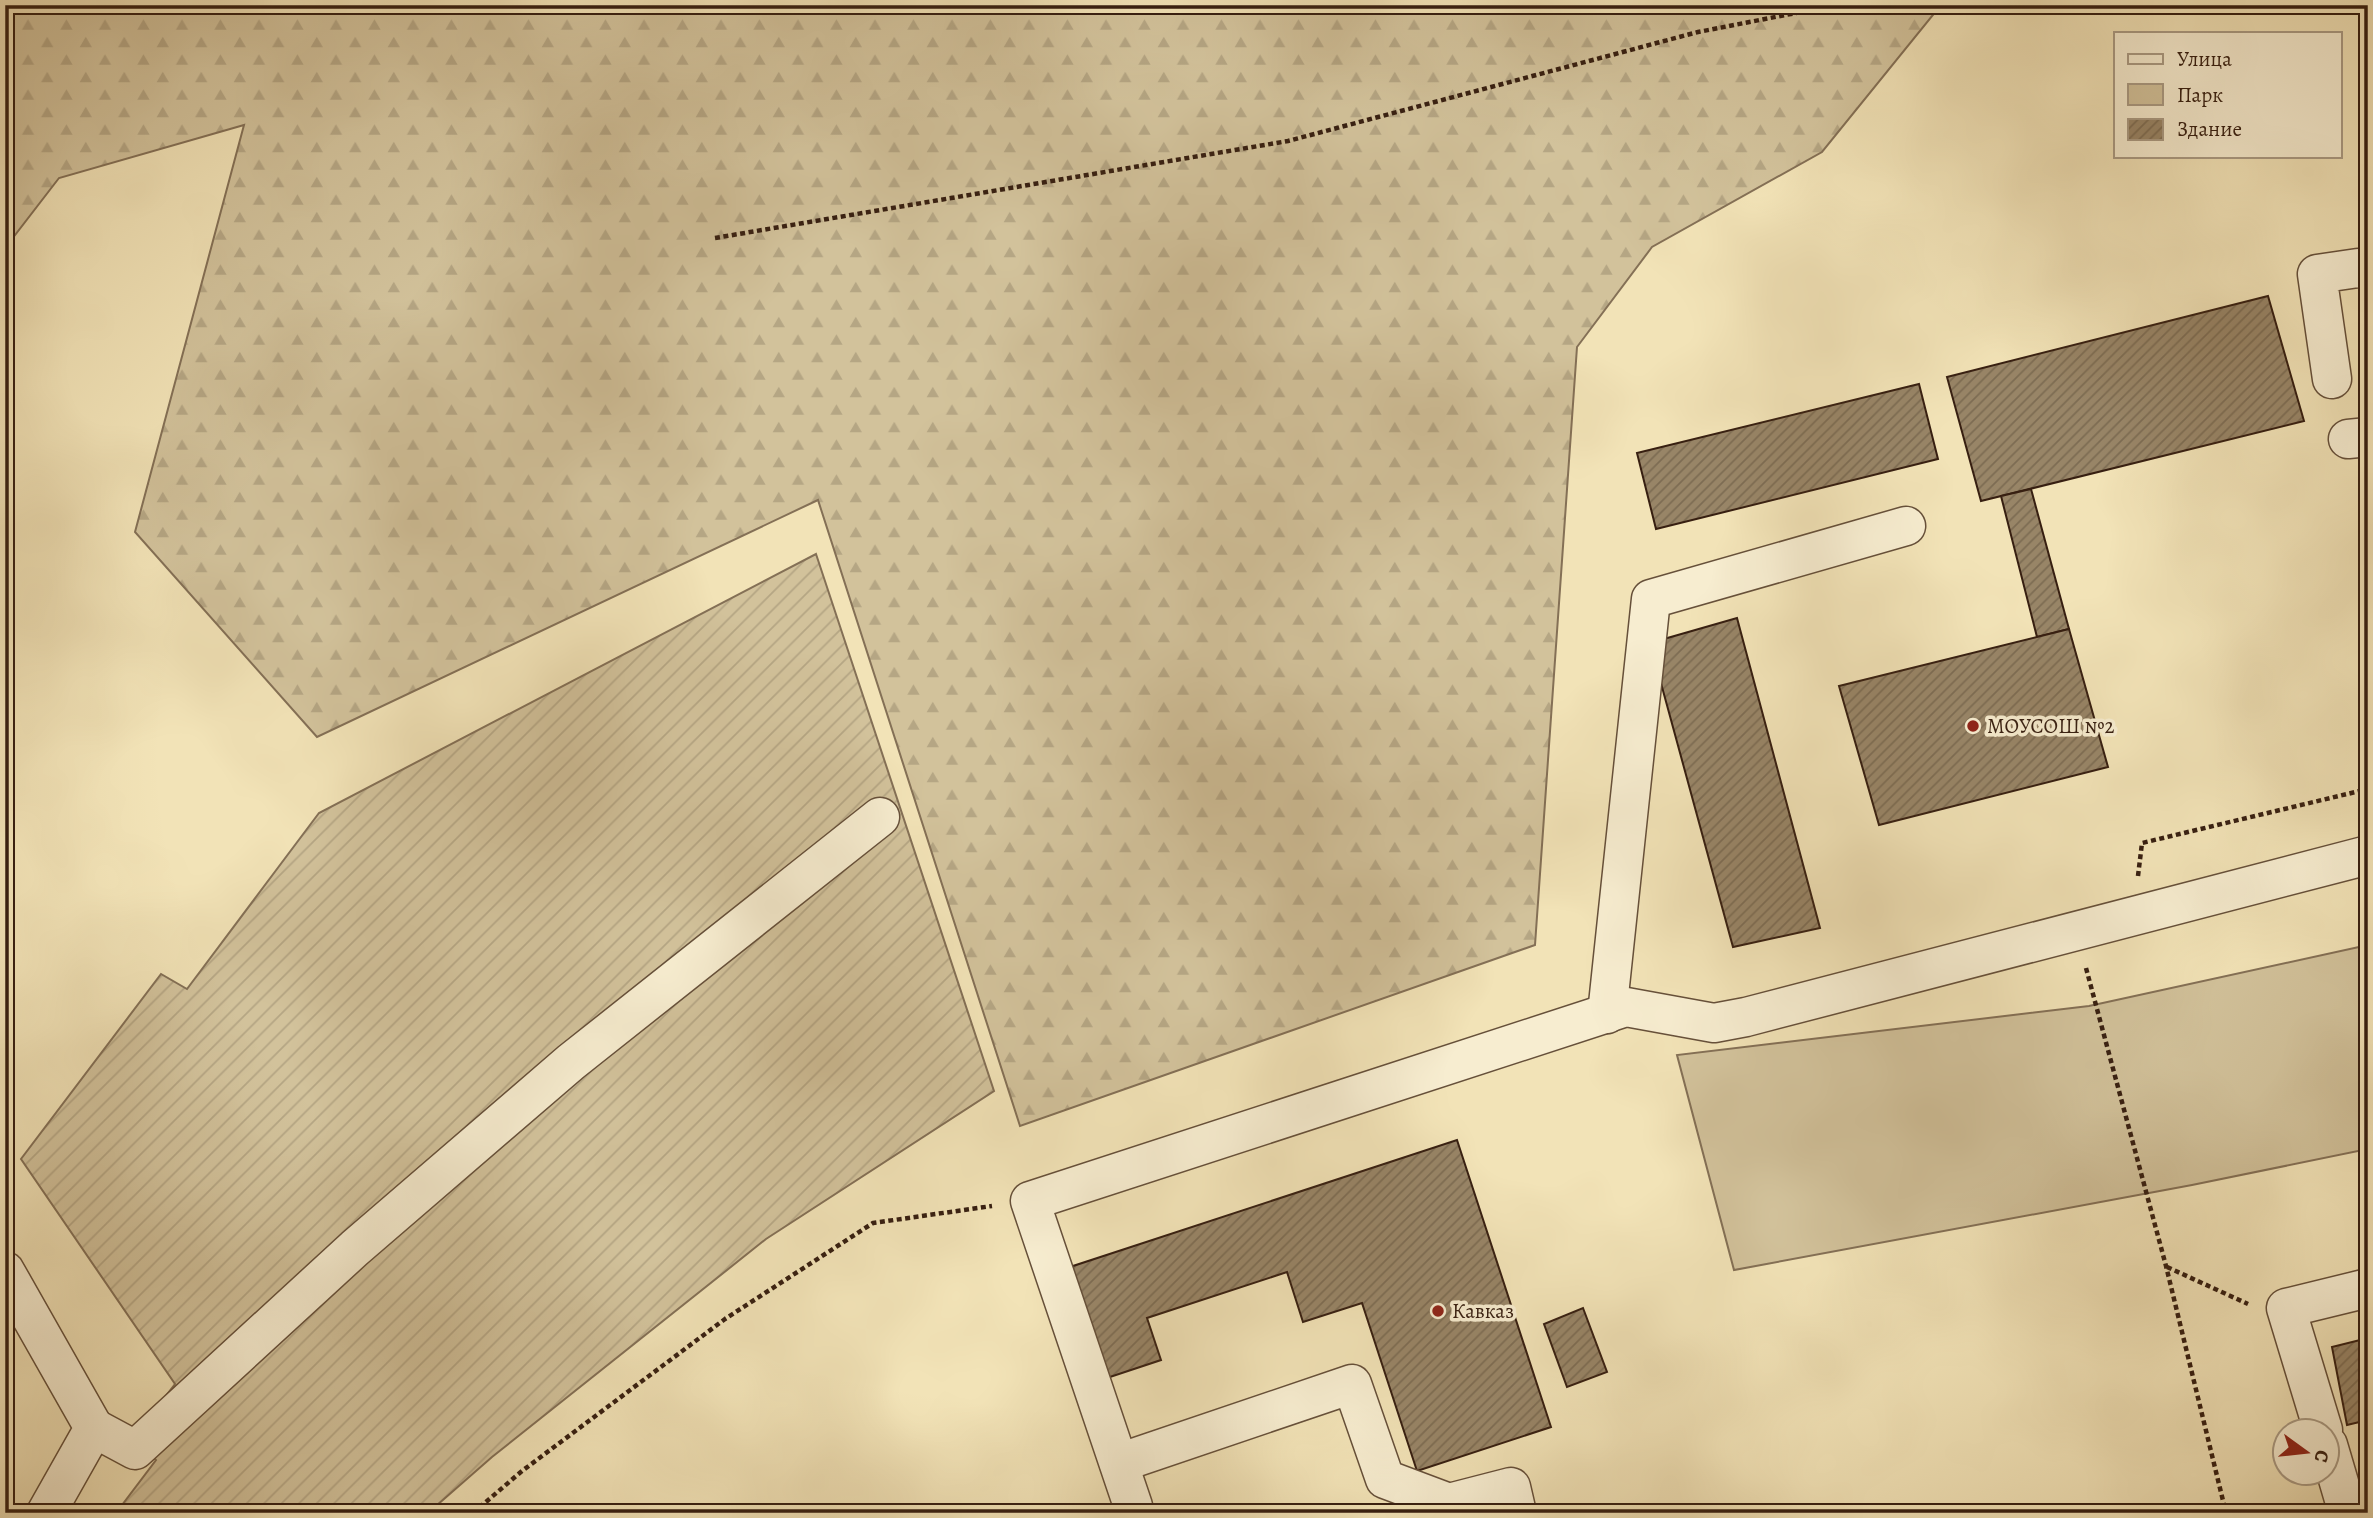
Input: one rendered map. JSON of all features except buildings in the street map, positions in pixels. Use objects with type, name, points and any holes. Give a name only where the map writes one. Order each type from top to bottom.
[{"type":"lane","points":[[2332,379],[2317,274],[2358,268],[2368,270]]},
{"type":"lane","points":[[1607,1014],[1651,599],[1906,526]]},
{"type":"lane","points":[[5,1271],[94,1428],[135,1450],[355,1248],[571,1062],[880,817]]},
{"type":"lane","points":[[1132,1513],[1133,1506],[1119,1463],[1030,1201],[1626,1007],[1714,1023],[1746,1017],[2368,855]]},
{"type":"lane","points":[[2319,1416],[2286,1308],[2368,1288]]},
{"type":"lane","points":[[1119,1463],[1352,1384],[1385,1479],[1449,1503],[1511,1487],[1517,1513]]},
{"type":"lane","points":[[46,1513],[94,1428]]},
{"type":"lane","points":[[2340,1486],[2348,1513]]},
{"type":"path","points":[[715,238],[1288,141],[1698,32],[1837,5]]},
{"type":"path","points":[[2134,915],[2142,843],[2368,789]]},
{"type":"path","points":[[2076,930],[2166,1266],[2226,1513]]},
{"type":"path","points":[[473,1513],[522,1471],[726,1319],[873,1223],[1030,1201]]},
{"type":"path","points":[[2166,1266],[2291,1324]]},
{"type":"green space","points":[[5,5],[1941,5],[1822,152],[1652,247],[1577,347],[1535,945],[1020,1126],[818,500],[317,737],[135,532],[244,125],[59,178],[5,248]]},
{"type":"green space","points":[[816,554],[994,1091],[766,1239],[492,1457],[428,1513],[116,1513],[156,1460],[134,1437],[175,1384],[21,1159],[161,974],[187,989],[319,813]]},
{"type":"green space","points":[[2368,945],[2368,1149],[2192,1185],[1734,1270],[1677,1055],[2089,1006]]},
{"type":"place","name":"МОУСОШ №2","points":[[1973,726]]},
{"type":"place","name":"Кавказ","points":[[1438,1311]]}]
